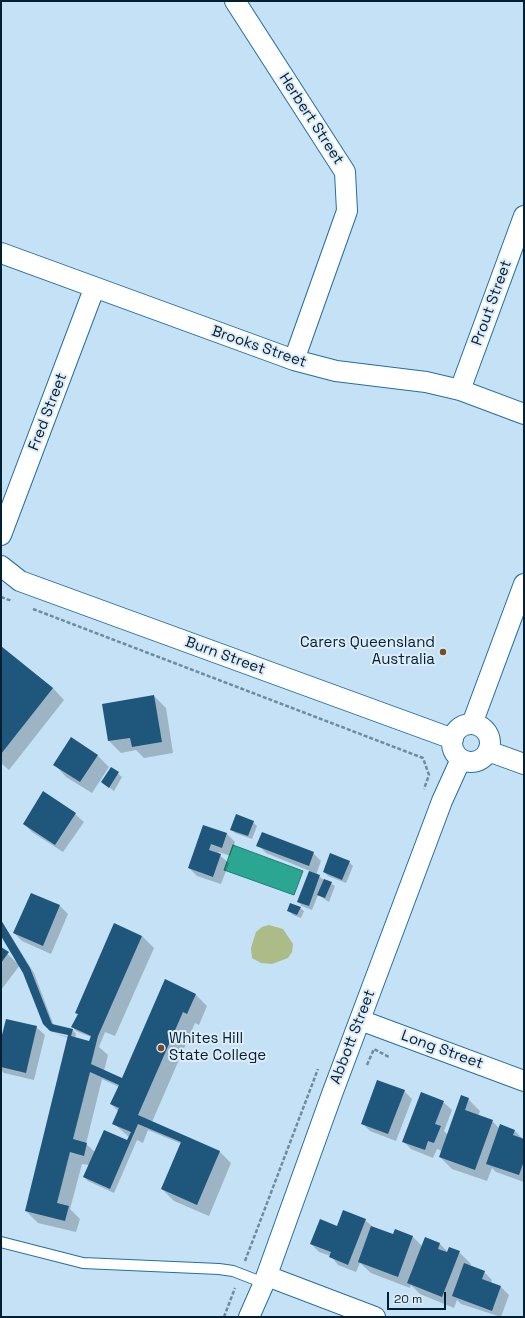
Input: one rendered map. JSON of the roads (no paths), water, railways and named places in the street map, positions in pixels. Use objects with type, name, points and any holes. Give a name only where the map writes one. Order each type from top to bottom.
[{"type":"street","name":"Herbert Street","points":[[235,1],[345,172],[347,211],[294,360]]},
{"type":"street","name":"Prout Street","points":[[460,390],[524,216]]},
{"type":"street","name":"Brooks Street","points":[[1,253],[94,289],[294,360],[336,371],[426,382],[460,390],[524,414]]},
{"type":"street","name":"Fred Street","points":[[1,535],[94,289]]},
{"type":"street","name":"Burn Street","points":[[1,566],[20,581],[453,739]]},
{"type":"street","points":[[472,724],[524,584]]},
{"type":"street","points":[[472,724],[483,729],[487,733],[490,745],[488,751],[480,760],[467,762],[461,760],[453,751],[453,739],[460,728],[472,724]]},
{"type":"street","points":[[488,751],[524,764]]},
{"type":"street","name":"Abbott Street","points":[[249,1317],[265,1279],[442,801],[461,760]]},
{"type":"street","name":"Long Street","points":[[360,1020],[524,1081]]},
{"type":"street","points":[[265,1279],[375,1317]]},
{"type":"lane","points":[[1,1242],[83,1263],[219,1269],[265,1279]]},
{"type":"place","name":"Carers Queensland Australia","points":[[443,652]]},
{"type":"place","name":"Whites Hill State College","points":[[161,1048]]}]
